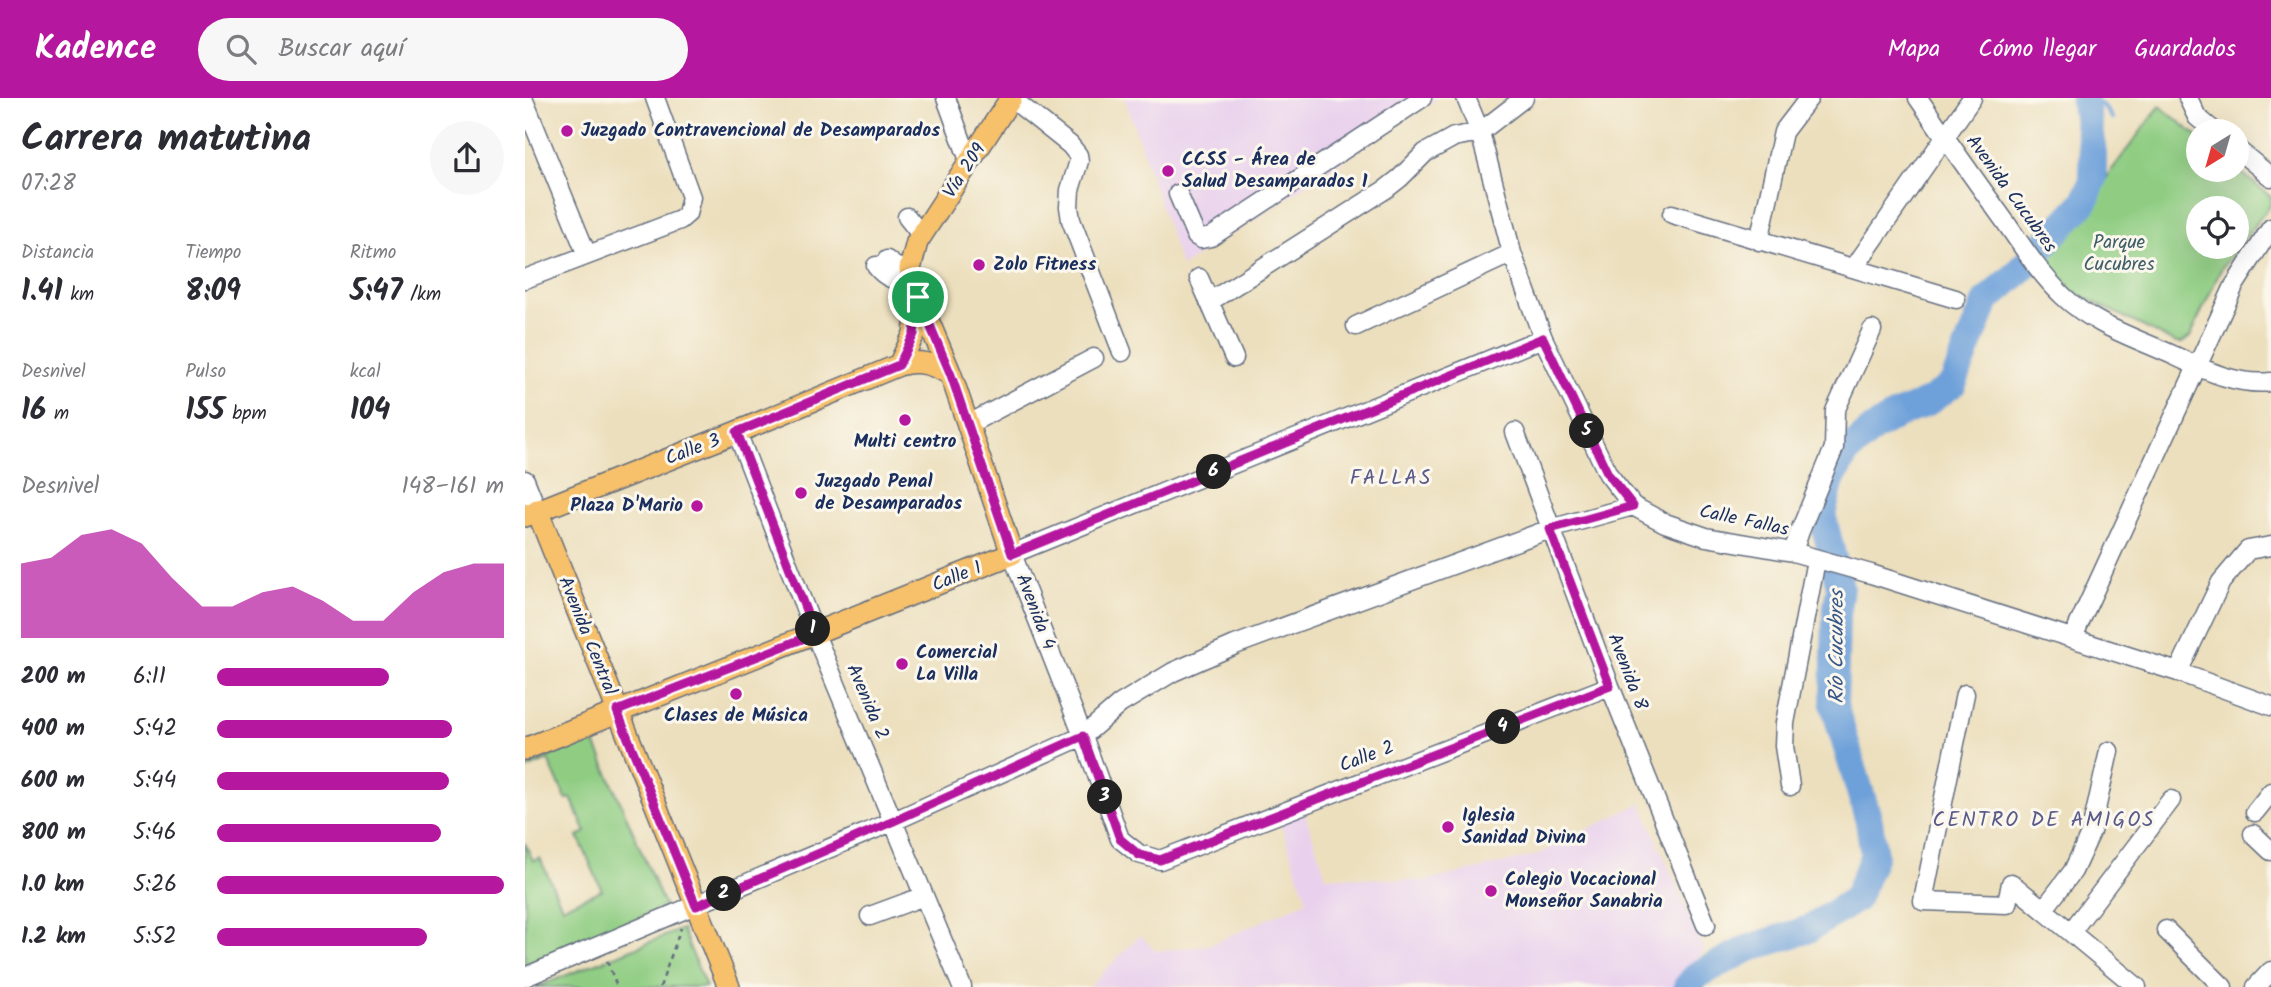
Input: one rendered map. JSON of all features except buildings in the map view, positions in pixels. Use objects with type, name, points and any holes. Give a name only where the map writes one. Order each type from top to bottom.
[{"type":"main road","name":"Vía 209","points":[[919,239],[930,212],[970,163],[1011,98]]},
{"type":"main road","points":[[899,365],[914,334],[913,283],[919,239]]},
{"type":"main road","name":"Avenida 4","points":[[913,283],[951,375],[1012,554]]},
{"type":"main road","points":[[899,365],[920,362],[951,375]]},
{"type":"main road","name":"Calle 3","points":[[531,513],[899,365]]},
{"type":"main road","name":"Avenida Central","points":[[531,513],[617,711],[690,913],[729,987]]},
{"type":"main road","name":"Calle 1","points":[[525,749],[1012,554]]},
{"type":"street","points":[[527,274],[680,220],[690,206],[689,187],[655,98]]},
{"type":"street","points":[[946,98],[970,163]]},
{"type":"street","points":[[1011,98],[1070,145],[1078,155],[1079,162],[1070,190],[1071,220],[1122,352]]},
{"type":"street","points":[[1178,194],[1196,236],[1201,239],[1211,237],[1422,98]]},
{"type":"street","name":"Calle Fallas","points":[[1465,98],[1480,132],[1512,253],[1543,338],[1608,474],[1633,506],[1665,523],[1706,537],[1793,552],[1871,574],[2073,637],[2271,706]]},
{"type":"street","points":[[1209,302],[1386,189],[1438,144],[1454,137],[1480,132],[1524,98]]},
{"type":"street","points":[[1759,241],[1783,132],[1809,98]]},
{"type":"street","name":"Avenida Cucubres","points":[[1918,98],[2022,246],[2063,296],[2114,328],[2229,379],[2257,384],[2271,382]]},
{"type":"street","points":[[1854,268],[1972,98]]},
{"type":"street","points":[[2188,98],[2199,119]]},
{"type":"street","points":[[525,103],[587,255]]},
{"type":"street","points":[[2249,159],[2271,177]]},
{"type":"street","points":[[1672,214],[1957,299]]},
{"type":"street","points":[[907,217],[919,239]]},
{"type":"street","points":[[2073,637],[2234,286],[2271,228]]},
{"type":"street","points":[[1356,326],[1512,253]]},
{"type":"street","points":[[881,263],[882,274],[895,281],[913,283]]},
{"type":"street","points":[[1199,278],[1234,358]]},
{"type":"street","points":[[1793,552],[1834,448],[1835,411],[1872,330]]},
{"type":"street","name":"Calle 1","points":[[1012,554],[1543,338]]},
{"type":"street","points":[[967,425],[1094,358]]},
{"type":"street","name":"Avenida 2","points":[[737,432],[815,634],[962,987]]},
{"type":"street","name":"Avenida 8","points":[[1515,432],[1610,686],[1706,925]]},
{"type":"street","name":"Avenida Central","points":[[525,480],[531,513]]},
{"type":"street","points":[[525,977],[690,913],[1083,736],[1120,704],[1173,671],[1235,645],[1550,529],[1633,506]]},
{"type":"street","points":[[2178,672],[2221,582],[2248,550],[2271,546]]},
{"type":"street","name":"Avenida 4","points":[[1012,554],[1120,839],[1139,855]]},
{"type":"street","points":[[1790,786],[1784,746],[1785,723],[1819,561]]},
{"type":"street","name":"Calle 2","points":[[1139,855],[1160,860],[1610,686]]},
{"type":"street","points":[[1965,694],[1923,901],[2007,904],[2011,883],[2137,987]]},
{"type":"street","points":[[2044,909],[2073,871],[2091,832],[2109,751]]},
{"type":"street","points":[[2255,812],[2271,792]]},
{"type":"street","points":[[2071,932],[2171,800]]},
{"type":"street","points":[[2253,834],[2271,851]]},
{"type":"street","points":[[870,916],[924,896]]},
{"type":"street","points":[[2166,930],[2223,987]]},
{"type":"street","points":[[2256,987],[2271,971]]},
{"type":"path","points":[[660,987],[690,913]]},
{"type":"path","points":[[605,956],[617,987]]},
{"type":"shaded area","points":[[1125,98],[1438,98],[1181,267]]},
{"type":"shaded area","name":"Colegio Vocacional Monseñor Sanabria","points":[[1641,803],[1704,950],[1677,987],[1090,986],[1140,935],[1156,951],[1209,945],[1307,901],[1280,822],[1304,811],[1326,876],[1426,881],[1534,856]]},
{"type":"green space","name":"Parque Cucubres","points":[[2160,106],[2186,127],[2186,182],[2249,182],[2249,179],[2271,197],[2271,204],[2249,233],[2249,196],[2186,196],[2186,259],[2229,259],[2221,269],[2190,337],[2182,343],[2176,343],[2072,291],[2041,255],[2100,193],[2108,175]]},
{"type":"green space","points":[[593,738],[665,907],[525,965],[525,843],[533,861],[540,858],[562,907],[602,890],[578,836],[586,832],[571,798],[566,799],[548,760],[525,770],[525,767]]},
{"type":"green space","points":[[682,929],[706,987],[537,987]]},
{"type":"waterway","name":"Río Cucubres","points":[[1687,987],[1697,975],[1747,949],[1809,929],[1856,899],[1874,855],[1869,821],[1834,705],[1836,615],[1840,587],[1822,514],[1831,480],[1846,453],[1873,429],[1928,402],[1953,384],[1986,301],[2017,274],[2085,201],[2093,179],[2093,153],[2084,98]]},
{"type":"waterway","points":[[2090,98],[2103,106],[2112,118]]},
{"type":"place","name":"Juzgado Contravencional de Desamparados","points":[[567,131]]},
{"type":"place","name":"CCSS - Área de Salud Desamparados 1","points":[[1168,171]]},
{"type":"place","name":"Zolo Fitness","points":[[979,265]]},
{"type":"place","name":"Multi centro","points":[[905,420]]},
{"type":"place","name":"Juzgado Penal de Desamparados","points":[[801,493]]},
{"type":"place","name":"Plaza D'Mario","points":[[697,506]]},
{"type":"place","name":"Comercial La Villa","points":[[902,664]]},
{"type":"place","name":"Clases de Música","points":[[736,694]]},
{"type":"place","name":"Iglesia Sanidad Divina","points":[[1448,827]]},
{"type":"place","name":"Colegio Vocacional Monseñor Sanabria","points":[[1491,891]]},
{"type":"district","name":"FALLAS","points":[[1391,478]]},
{"type":"district","name":"CENTRO DE AMIGOS","points":[[2044,820]]},
{"type":"route","points":[[918,297],[951,375],[1012,554],[1543,338],[1608,474],[1633,506],[1550,529],[1610,686],[1160,860],[1139,855],[1120,839],[1083,736],[696,906],[617,711],[815,634],[737,432],[899,365],[914,334],[918,318],[918,297]]}]
